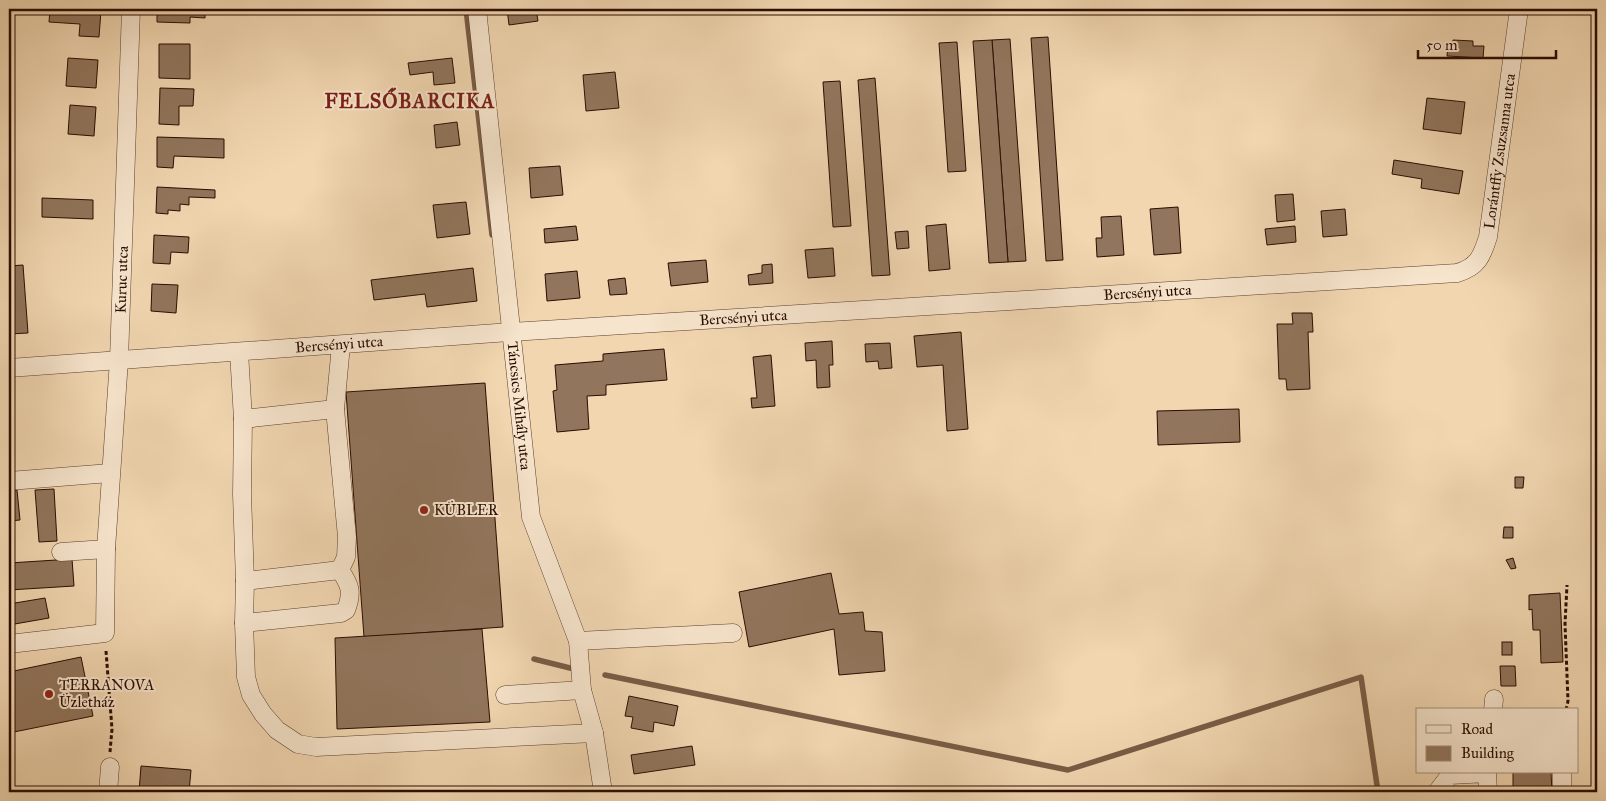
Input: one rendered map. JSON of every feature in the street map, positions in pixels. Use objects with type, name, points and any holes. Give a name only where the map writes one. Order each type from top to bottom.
[{"type":"street","name":"Kuruc utca","points":[[105,633],[106,549],[119,360],[131,9]]},
{"type":"street","name":"Táncsics Mihály utca","points":[[477,9],[531,518],[578,641],[582,690],[594,733],[603,792]]},
{"type":"street","name":"Lorántffy Zsuzsanna utca","points":[[1476,264],[1484,250],[1492,214],[1520,9]]},
{"type":"street","name":"Bercsényi utca","points":[[9,368],[510,332],[1457,273],[1465,271],[1476,264]]},
{"type":"street","points":[[340,570],[346,557],[347,537],[335,409],[341,345]]},
{"type":"street","points":[[239,352],[243,419],[242,494],[246,677],[251,696],[277,730],[298,744],[316,747],[594,733]]},
{"type":"street","points":[[243,419],[335,409]]},
{"type":"street","points":[[9,481],[110,473]]},
{"type":"street","points":[[61,552],[106,549]]},
{"type":"street","points":[[245,581],[340,570]]},
{"type":"street","points":[[244,623],[341,613],[346,610],[350,600],[350,584],[340,570]]},
{"type":"street","points":[[9,644],[105,633]]},
{"type":"street","points":[[578,641],[732,633]]},
{"type":"street","points":[[505,695],[582,690]]},
{"type":"street","points":[[108,792],[110,767]]},
{"type":"street","points":[[1437,792],[1450,775],[1468,774]]},
{"type":"street","points":[[1487,774],[1488,792]]},
{"type":"street","points":[[1562,774],[1562,792]]},
{"type":"path","points":[[1566,708],[1568,702],[1565,624],[1567,585]]},
{"type":"path","points":[[105,633],[112,729],[110,767]]},
{"type":"building","points":[[50,9],[101,11],[99,37],[79,36],[80,24],[49,22]]},
{"type":"building","points":[[157,9],[205,9],[205,18],[190,17],[190,23],[157,22]]},
{"type":"building","points":[[507,9],[536,9],[538,21],[509,25]]},
{"type":"building","points":[[1048,37],[1063,260],[1046,261],[1031,38]]},
{"type":"building","points":[[1010,39],[1026,261],[1008,262],[992,40]]},
{"type":"building","points":[[992,40],[1008,262],[989,263],[973,41]]},
{"type":"building","points":[[1453,40],[1473,41],[1473,46],[1484,46],[1483,58],[1447,56],[1448,45],[1453,45]]},
{"type":"building","points":[[957,42],[966,171],[948,172],[939,43]]},
{"type":"building","points":[[159,44],[190,44],[190,79],[159,78]]},
{"type":"building","points":[[68,58],[98,60],[96,88],[66,86]]},
{"type":"building","points":[[452,58],[455,83],[434,85],[433,72],[410,75],[408,63]]},
{"type":"building","points":[[615,72],[619,108],[586,111],[583,75]]},
{"type":"building","points":[[875,78],[890,275],[872,276],[858,80]]},
{"type":"building","points":[[840,81],[851,226],[833,227],[823,82]]},
{"type":"building","points":[[160,88],[194,89],[193,106],[179,106],[179,125],[159,124]]},
{"type":"building","points":[[1427,98],[1465,102],[1461,134],[1423,129]]},
{"type":"building","points":[[70,105],[96,107],[94,136],[68,134]]},
{"type":"building","points":[[457,122],[460,145],[436,148],[434,125]]},
{"type":"building","points":[[157,137],[224,139],[224,158],[174,156],[173,168],[157,167]]},
{"type":"building","points":[[1394,160],[1463,171],[1459,194],[1421,188],[1422,179],[1392,174]]},
{"type":"building","points":[[560,166],[563,195],[531,198],[529,168]]},
{"type":"building","points":[[157,187],[215,190],[215,198],[189,197],[189,205],[180,204],[180,211],[168,210],[168,214],[156,213]]},
{"type":"building","points":[[1293,194],[1295,220],[1277,222],[1275,195]]},
{"type":"building","points":[[42,198],[93,200],[93,219],[42,217]]},
{"type":"building","points":[[466,202],[470,234],[437,238],[433,205]]},
{"type":"building","points":[[1178,207],[1181,253],[1154,255],[1150,209]]},
{"type":"building","points":[[1345,209],[1347,235],[1323,237],[1321,211]]},
{"type":"building","points":[[1121,216],[1124,255],[1097,257],[1096,238],[1102,238],[1101,217]]},
{"type":"building","points":[[946,224],[950,269],[929,271],[926,226]]},
{"type":"building","points":[[576,226],[578,240],[545,243],[544,229]]},
{"type":"building","points":[[1295,226],[1296,242],[1267,245],[1265,229]]},
{"type":"building","points":[[908,231],[909,248],[897,249],[895,232]]},
{"type":"building","points":[[154,235],[189,237],[188,253],[171,252],[170,264],[153,263]]},
{"type":"building","points":[[833,248],[835,276],[808,278],[805,250]]},
{"type":"building","points":[[706,260],[708,282],[671,286],[668,263]]},
{"type":"building","points":[[772,264],[773,283],[749,285],[748,275],[762,273],[762,265]]},
{"type":"building","points":[[23,265],[28,333],[9,334],[9,266]]},
{"type":"building","points":[[473,268],[477,301],[427,307],[425,294],[374,300],[371,280]]},
{"type":"building","points":[[577,271],[580,298],[547,301],[545,274]]},
{"type":"building","points":[[625,278],[627,294],[610,295],[608,280]]},
{"type":"building","points":[[152,284],[178,285],[176,313],[151,311]]},
{"type":"building","points":[[1292,313],[1312,313],[1313,332],[1308,332],[1310,389],[1287,390],[1286,379],[1279,379],[1277,324],[1293,324]]},
{"type":"building","points":[[961,332],[968,429],[947,431],[943,365],[917,367],[914,336]]},
{"type":"building","points":[[832,341],[833,365],[829,365],[830,387],[817,388],[816,360],[806,361],[805,343]]},
{"type":"building","points":[[890,343],[892,368],[879,369],[878,361],[866,362],[865,344]]},
{"type":"building","points":[[664,349],[667,380],[606,385],[606,395],[587,396],[589,429],[557,432],[553,391],[557,390],[555,365],[603,361],[603,354]]},
{"type":"building","points":[[771,355],[775,406],[752,408],[751,398],[757,398],[753,357]]},
{"type":"building","name":"KÜBLER","points":[[485,383],[503,627],[364,637],[346,392]]},
{"type":"building","points":[[1239,409],[1240,442],[1158,445],[1157,411]]},
{"type":"building","points":[[1515,477],[1524,477],[1523,488],[1515,488]]},
{"type":"building","points":[[54,489],[57,541],[39,542],[35,490]]},
{"type":"building","points":[[17,490],[20,520],[9,521],[9,491]]},
{"type":"building","points":[[1504,527],[1513,527],[1513,538],[1503,538]]},
{"type":"building","points":[[1513,558],[1516,568],[1511,569],[1506,560]]},
{"type":"building","points":[[72,559],[74,586],[9,590],[9,563]]},
{"type":"building","points":[[831,573],[839,614],[863,612],[865,631],[882,632],[885,671],[839,675],[834,629],[749,647],[739,592]]},
{"type":"building","points":[[1560,593],[1563,662],[1541,663],[1540,630],[1533,630],[1532,609],[1529,610],[1529,595]]},
{"type":"building","points":[[45,598],[49,618],[9,625],[9,604]]},
{"type":"building","points":[[482,629],[490,722],[337,729],[335,638]]},
{"type":"building","points":[[1502,642],[1512,642],[1512,655],[1502,655]]},
{"type":"building","name":"TERRANOVA Üzletház","points":[[81,657],[93,716],[9,733],[9,672]]},
{"type":"building","points":[[1500,666],[1515,666],[1516,686],[1501,686]]},
{"type":"building","points":[[629,696],[678,706],[674,726],[654,722],[653,732],[631,728],[633,717],[625,716]]},
{"type":"building","points":[[692,746],[695,765],[634,774],[631,755]]},
{"type":"building","points":[[141,766],[191,770],[189,792],[139,792]]},
{"type":"building","points":[[1513,774],[1551,774],[1552,792],[1513,792]]},
{"type":"waterway","points":[[466,9],[492,235]]},
{"type":"waterway","points":[[534,659],[574,669]]},
{"type":"waterway","points":[[605,675],[1068,770],[1361,677],[1378,792]]},
{"type":"place","name":"KÜBLER","points":[[424,510]]},
{"type":"place","name":"TERRANOVA Üzletház","points":[[49,694]]},
{"type":"district","name":"FELSŐBARCIKA","points":[[410,101]]}]
